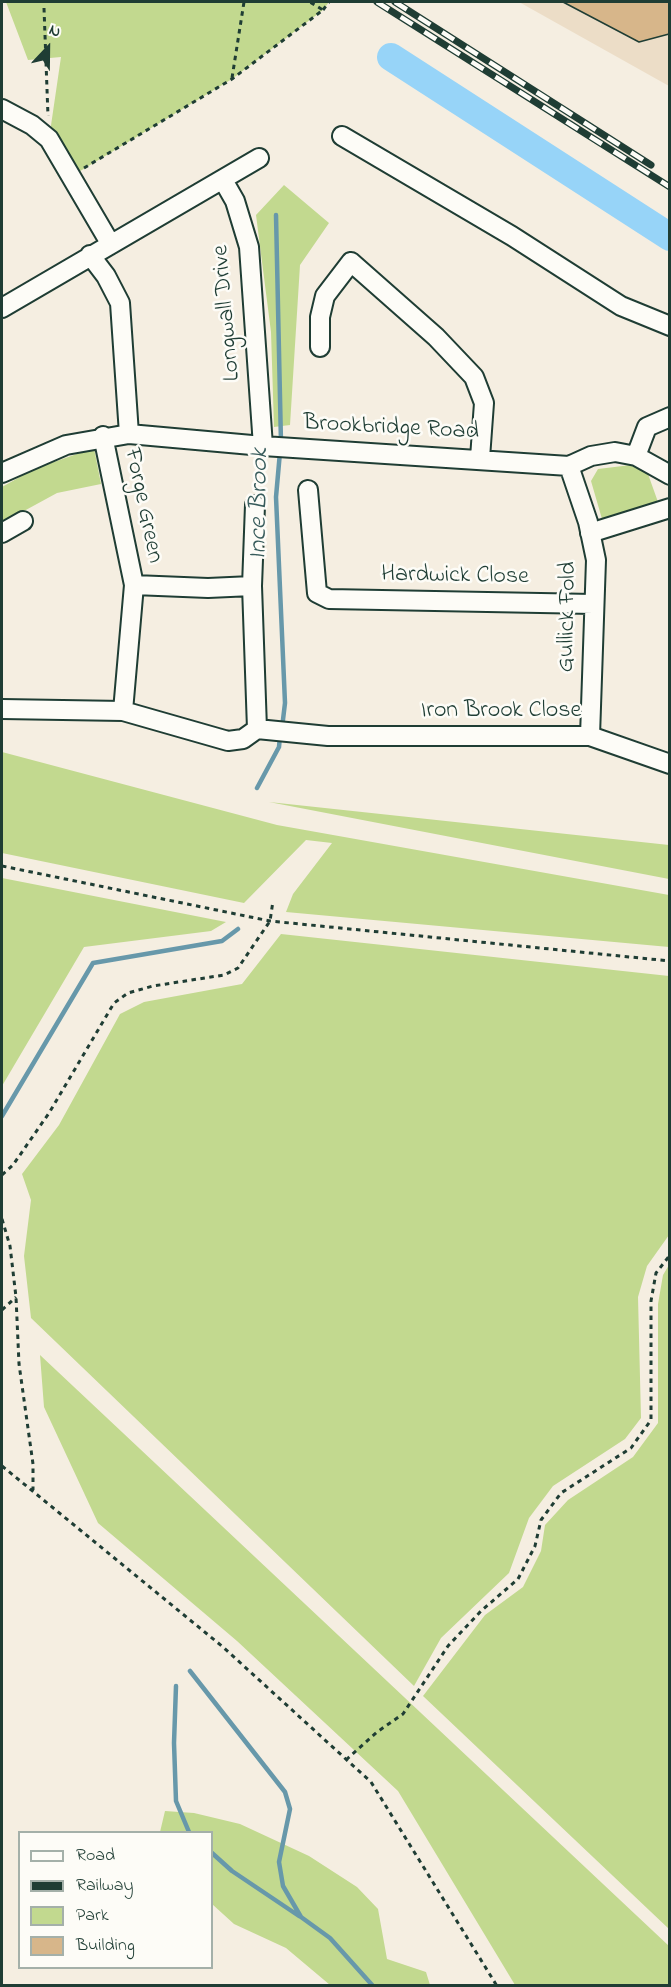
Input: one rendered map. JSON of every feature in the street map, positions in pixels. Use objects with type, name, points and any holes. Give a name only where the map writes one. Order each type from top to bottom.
[{"type":"street","points":[[2,109],[32,125],[49,138],[110,243]]},
{"type":"street","points":[[342,136],[512,236],[621,306],[669,326]]},
{"type":"street","points":[[2,308],[259,158]]},
{"type":"street","name":"Longwall Drive","points":[[223,180],[235,201],[249,247],[267,446]]},
{"type":"street","points":[[90,255],[106,276],[120,303],[129,434]]},
{"type":"street","points":[[320,347],[320,317],[325,296],[351,262],[436,337],[474,377],[484,403],[480,458]]},
{"type":"street","points":[[636,456],[647,427],[669,417]]},
{"type":"street","name":"Brookbridge Road","points":[[2,473],[66,445],[103,436],[129,434],[267,446],[480,458],[568,466],[591,456],[615,452],[636,456],[669,475]]},
{"type":"street","name":"Forge Green","points":[[103,436],[134,585],[123,711]]},
{"type":"street","name":"Gullick Fold","points":[[568,466],[590,533],[596,560],[590,736]]},
{"type":"street","name":"Hardwick Close","points":[[308,490],[317,593],[329,598],[593,604]]},
{"type":"street","points":[[2,709],[123,711],[228,741],[243,739],[260,730],[252,585],[255,505]]},
{"type":"street","points":[[590,533],[669,508]]},
{"type":"street","points":[[2,532],[23,521]]},
{"type":"street","name":"Forge Green","points":[[134,585],[208,588],[252,585]]},
{"type":"street","name":"Iron Brook Close","points":[[260,730],[328,736],[590,736],[669,764]]},
{"type":"path","points":[[232,79],[244,2]]},
{"type":"path","points":[[310,2],[323,10]]},
{"type":"path","points":[[76,181],[232,79],[323,10],[329,2]]},
{"type":"path","points":[[44,8],[49,138]]},
{"type":"path","points":[[2,866],[270,921],[669,962]]},
{"type":"path","points":[[2,1175],[13,1165],[49,1113],[114,1003],[128,993],[153,986],[224,975],[238,968],[270,921],[273,901]]},
{"type":"path","points":[[2,1219],[10,1246],[16,1297],[19,1364],[33,1464],[33,1491]]},
{"type":"path","points":[[346,1760],[377,1732],[403,1714],[448,1646],[481,1611],[518,1579],[535,1546],[541,1520],[561,1493],[632,1448],[651,1420],[651,1301],[656,1273],[669,1255]]},
{"type":"path","points":[[2,1310],[16,1297]]},
{"type":"path","points":[[2,1466],[223,1647],[371,1782],[497,1986]]},
{"type":"shaded area","points":[[519,2],[669,2],[669,86]]},
{"type":"green space","points":[[6,2],[329,2],[323,10],[232,79],[72,176],[49,139],[61,57],[28,60]]},
{"type":"green space","points":[[284,185],[329,223],[300,265],[290,425],[274,427],[271,332],[256,215]]},
{"type":"green space","points":[[94,448],[101,484],[57,493],[2,523],[2,487],[34,469]]},
{"type":"green space","points":[[631,465],[648,474],[658,502],[602,519],[591,481],[598,469]]},
{"type":"green space","points":[[2,752],[277,825],[669,895],[669,947],[286,912],[293,894],[332,843],[306,840],[244,903],[2,853]]},
{"type":"green space","points":[[269,802],[669,845],[669,879]]},
{"type":"green space","points":[[2,878],[226,922],[211,931],[84,947],[2,1086]]},
{"type":"green space","points":[[281,934],[669,976],[669,1235],[647,1266],[638,1297],[641,1418],[625,1439],[553,1486],[529,1518],[509,1573],[441,1638],[414,1686],[31,1318],[24,1256],[31,1200],[22,1174],[59,1125],[120,1014],[144,1002],[242,984]]},
{"type":"green space","points":[[669,1265],[669,1929],[423,1696],[485,1615],[523,1587],[541,1551],[545,1525],[568,1500],[633,1457],[658,1423],[658,1304],[663,1275]]},
{"type":"green space","points":[[40,1355],[669,1946],[669,1985],[515,1985],[398,1791],[237,1641],[98,1523],[44,1407]]},
{"type":"green space","points":[[165,1811],[194,1813],[240,1824],[309,1856],[357,1887],[378,1909],[387,1959],[426,1972],[430,1985],[330,1985],[286,1948],[234,1924],[213,1905],[213,1831],[160,1831]]},
{"type":"building","points":[[563,2],[669,2],[669,34],[639,42]]},
{"type":"waterway","points":[[391,57],[670,237]]},
{"type":"waterway","name":"Ince Brook","points":[[276,215],[281,443]]},
{"type":"waterway","name":"Ince Brook","points":[[280,452],[276,497],[285,703],[282,728]]},
{"type":"waterway","name":"Ince Brook","points":[[257,788],[279,747],[280,736]]},
{"type":"waterway","name":"Ince Brook","points":[[2,1116],[93,963],[222,941],[238,929]]},
{"type":"waterway","points":[[190,1671],[285,1792],[290,1809],[279,1862],[283,1886],[301,1917],[330,1938],[373,1986]]},
{"type":"waterway","points":[[176,1686],[174,1743],[176,1801],[189,1831]]},
{"type":"waterway","points":[[213,1854],[232,1871],[299,1916]]},
{"type":"railway","points":[[377,2],[670,187]]},
{"type":"railway","points":[[395,2],[651,165]]}]
